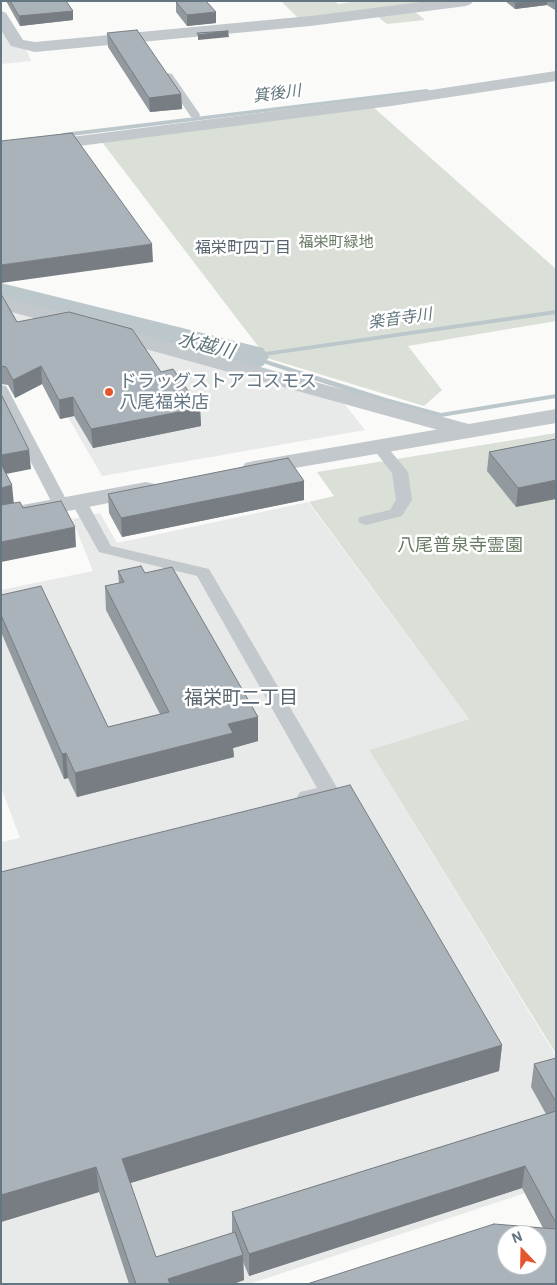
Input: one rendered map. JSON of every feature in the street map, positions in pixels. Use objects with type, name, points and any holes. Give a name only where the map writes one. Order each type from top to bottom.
[{"type":"street","points":[[1,16],[17,43],[35,46],[144,41],[466,1]]},
{"type":"street","points":[[1,151],[391,100],[556,76]]},
{"type":"street","points":[[1,302],[468,431]]},
{"type":"street","points":[[235,472],[556,416]]},
{"type":"street","points":[[1,517],[166,485]]},
{"type":"lane","points":[[162,68],[195,115]]},
{"type":"lane","points":[[1,389],[70,504],[105,549],[203,573],[329,792],[290,801]]},
{"type":"lane","points":[[366,520],[396,513],[404,500],[400,472],[379,446]]},
{"type":"shaded area","points":[[1,26],[25,47],[31,61],[1,64]]},
{"type":"shaded area","points":[[5,308],[339,397],[365,430],[102,476]]},
{"type":"shaded area","points":[[308,502],[469,719],[369,750],[556,1056],[556,1183],[249,1284],[1,1284],[1,842],[20,838],[1,787],[1,590],[93,571],[72,519],[100,513],[117,543]]},
{"type":"green space","points":[[281,1],[335,1],[338,4],[358,1],[447,1],[409,7],[425,20],[387,24],[368,9],[298,18]]},
{"type":"green space","name":"福栄町緑地","points":[[372,106],[556,269],[556,321],[408,346],[442,390],[424,406],[267,358],[102,142]]},
{"type":"green space","name":"八尾普泉寺霊園","points":[[556,433],[556,1054],[369,750],[469,719],[309,502],[334,496],[317,472]]},
{"type":"building","points":[[10,1],[66,1],[73,11],[19,16]]},
{"type":"building","points":[[206,1],[216,12],[187,15],[176,2]]},
{"type":"building","points":[[513,1],[530,1],[515,3]]},
{"type":"building","points":[[137,30],[181,94],[149,98],[107,33]]},
{"type":"building","points":[[228,31],[198,35],[197,33]]},
{"type":"building","points":[[72,133],[152,244],[1,265],[1,141]]},
{"type":"building","points":[[1,294],[17,322],[69,312],[132,329],[161,372],[173,369],[200,408],[91,429],[73,397],[59,400],[41,366],[13,380],[6,367],[1,366]]},
{"type":"building","points":[[1,394],[29,450],[1,455]]},
{"type":"building","points":[[556,439],[556,480],[518,488],[489,452]]},
{"type":"building","points":[[288,458],[304,481],[121,518],[108,494]]},
{"type":"building","points":[[1,464],[12,485],[1,488]]},
{"type":"building","points":[[61,501],[75,527],[1,542],[1,505],[20,502],[23,508]]},
{"type":"building","points":[[141,566],[145,573],[172,567],[258,717],[228,724],[233,733],[75,773],[66,753],[62,754],[1,615],[1,595],[41,586],[108,727],[169,712],[105,586],[124,582],[118,571]]},
{"type":"building","points":[[350,785],[502,1045],[122,1159],[156,1257],[235,1232],[243,1255],[168,1279],[170,1284],[136,1284],[96,1167],[1,1195],[1,872]]},
{"type":"building","points":[[556,1058],[556,1102],[534,1064]]},
{"type":"building","points":[[556,1111],[556,1223],[525,1166],[249,1254],[232,1212]]},
{"type":"building","points":[[494,1224],[506,1225],[497,1225],[497,1275],[547,1275],[547,1228],[556,1229],[556,1284],[307,1284]]},
{"type":"waterway","name":"箕後川","points":[[63,135],[427,91]]},
{"type":"waterway","name":"水越川","points":[[1,295],[248,357]]},
{"type":"waterway","name":"楽音寺川","points":[[252,356],[556,312]]},
{"type":"waterway","name":"水越川","points":[[248,357],[383,400],[441,415],[556,396]]},
{"type":"place","name":"ドラッグストアコスモス 八尾福栄店","points":[[109,392]]},
{"type":"district","name":"福栄町四丁目","points":[[243,248]]},
{"type":"district","name":"福栄町二丁目","points":[[241,699]]}]
